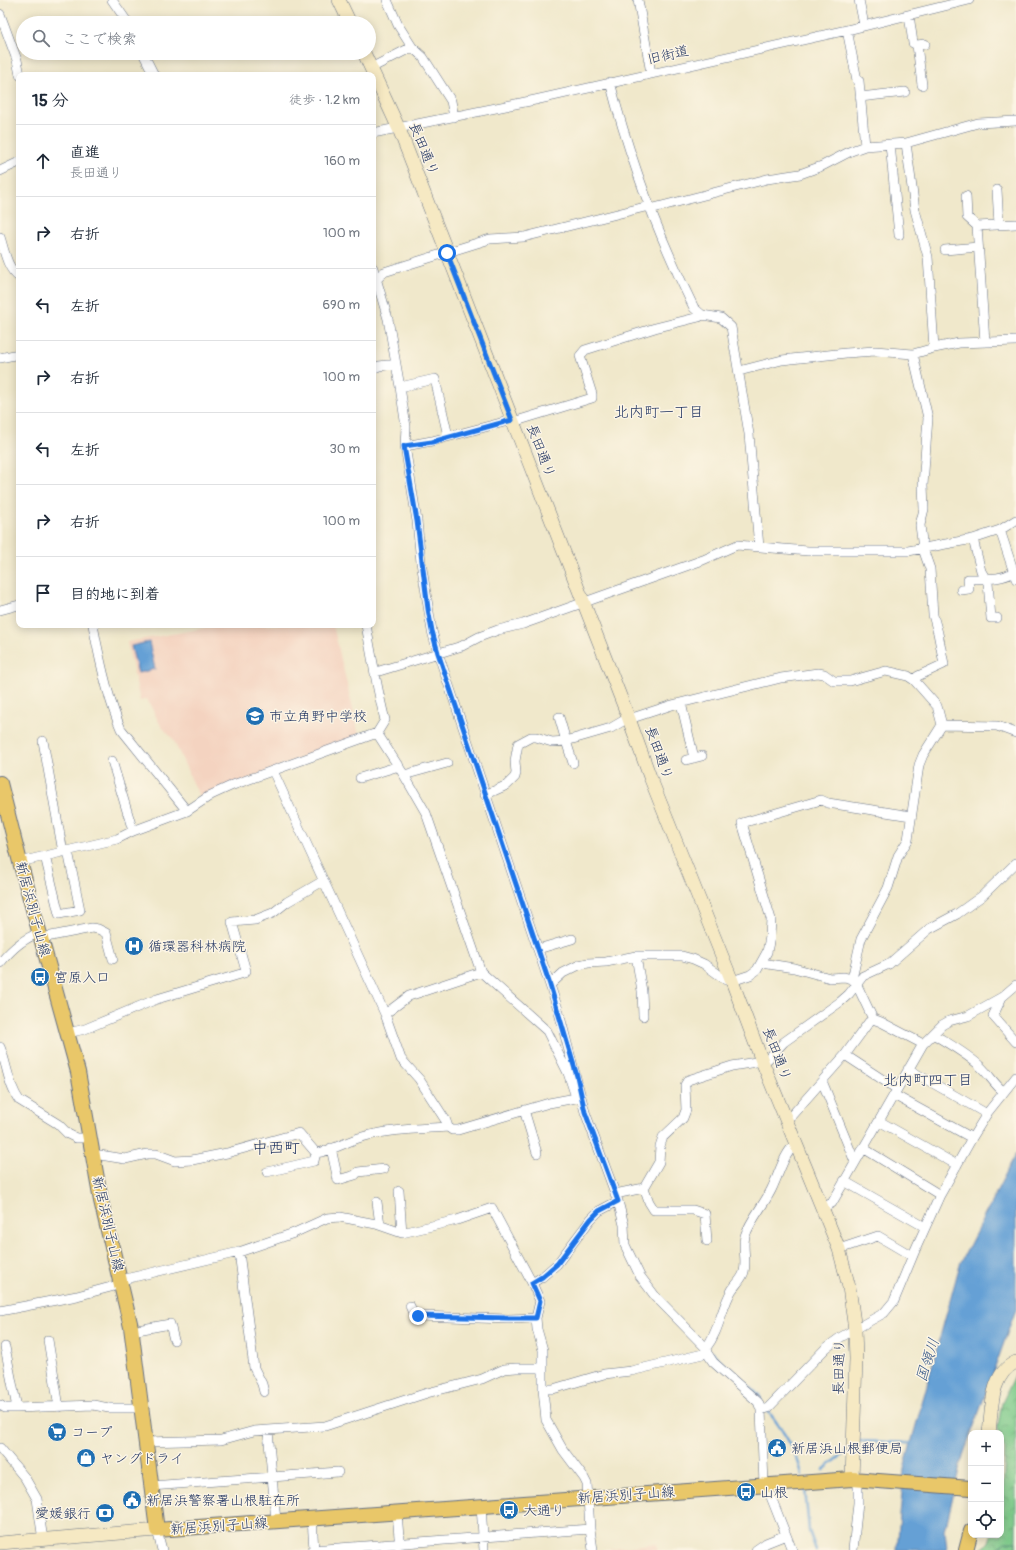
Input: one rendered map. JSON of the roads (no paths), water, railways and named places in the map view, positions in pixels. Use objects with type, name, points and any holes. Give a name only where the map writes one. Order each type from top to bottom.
[{"type":"main road","name":"新居浜別子山線","points":[[0,783],[20,862],[78,1072],[101,1201],[132,1331],[157,1530],[764,1484],[858,1479],[968,1488]]},
{"type":"main road","points":[[966,1550],[969,1538]]},
{"type":"street","points":[[112,0],[123,16]]},
{"type":"street","points":[[339,0],[347,16]]},
{"type":"street","points":[[386,0],[398,25],[412,47],[423,57],[451,101],[454,117]]},
{"type":"street","points":[[638,0],[651,73]]},
{"type":"street","points":[[859,0],[864,25]]},
{"type":"street","name":"旧街道","points":[[376,133],[399,129],[847,30],[969,0]]},
{"type":"street","points":[[0,14],[16,57]]},
{"type":"street","points":[[908,15],[913,43],[921,44],[924,80]]},
{"type":"street","points":[[847,30],[857,80],[859,82],[865,146]]},
{"type":"street","points":[[371,68],[412,47]]},
{"type":"street","points":[[17,60],[19,72]]},
{"type":"street","points":[[146,60],[152,72]]},
{"type":"street","name":"長田通り","points":[[367,60],[373,72]]},
{"type":"street","name":"長田通り","points":[[376,79],[399,129],[584,602],[650,778],[838,1249],[848,1287],[855,1330],[858,1479]]},
{"type":"street","points":[[610,82],[620,119],[650,208],[694,308],[702,315],[721,318],[731,327],[751,447],[759,546]]},
{"type":"street","points":[[860,97],[905,92]]},
{"type":"street","points":[[376,279],[384,272],[490,239],[524,237],[767,179],[800,174],[822,166],[851,151],[865,146],[906,144],[978,123],[1016,121]]},
{"type":"street","points":[[890,144],[900,235]]},
{"type":"street","points":[[906,144],[915,210],[928,257],[934,348]]},
{"type":"street","points":[[0,171],[16,163]]},
{"type":"street","points":[[997,190],[999,225]]},
{"type":"street","points":[[966,196],[967,217],[977,226],[1016,224]]},
{"type":"street","points":[[977,226],[985,342]]},
{"type":"street","points":[[0,237],[7,260],[16,274]]},
{"type":"street","points":[[945,250],[978,247]]},
{"type":"street","points":[[376,283],[388,319],[400,387],[406,427],[404,446],[417,521],[432,631],[484,795],[550,985],[577,1076],[579,1097]]},
{"type":"street","points":[[404,446],[432,442],[448,436],[513,421],[592,398],[580,356],[585,350],[702,315]]},
{"type":"street","points":[[739,371],[782,360],[846,353],[875,351],[913,354],[959,343],[1016,341]]},
{"type":"street","points":[[913,354],[928,418],[924,509],[920,525],[923,549],[930,569],[933,616],[944,664],[918,676],[914,680]]},
{"type":"street","points":[[0,358],[16,355]]},
{"type":"street","points":[[376,368],[396,364]]},
{"type":"street","points":[[400,387],[435,379],[448,436]]},
{"type":"street","points":[[376,672],[462,646],[479,637],[498,630],[522,624],[584,602],[702,560],[737,545],[808,551],[908,551],[972,539],[1000,530],[1016,520]]},
{"type":"street","points":[[961,590],[968,590],[968,579],[985,579],[1015,575],[1000,530]]},
{"type":"street","points":[[972,539],[981,571],[988,584],[991,618],[997,618]]},
{"type":"street","points":[[0,610],[16,605]]},
{"type":"street","points":[[94,628],[116,717],[122,729],[187,811]]},
{"type":"street","points":[[20,862],[117,839],[133,831],[187,811],[219,792],[377,733],[385,720],[378,694],[376,672],[367,628]]},
{"type":"street","points":[[484,795],[507,785],[515,778],[518,744],[531,737],[552,742],[566,741],[611,728],[623,721],[681,703],[781,678],[818,673],[824,674],[834,681],[850,681],[886,671],[908,676],[914,680],[937,706],[942,725],[923,755],[919,765],[908,840],[898,856],[888,888],[861,939],[854,981],[849,994],[784,1042],[768,1059],[732,1066],[688,1080],[685,1085],[686,1110],[683,1118],[663,1137],[660,1146],[659,1162],[644,1188],[617,1198],[599,1211],[557,1264],[542,1277],[532,1283]]},
{"type":"street","points":[[681,703],[684,733],[694,758]]},
{"type":"street","points":[[559,717],[573,763]]},
{"type":"street","points":[[942,725],[997,726],[1016,732]]},
{"type":"street","points":[[377,733],[399,766],[426,812],[481,972],[548,1031],[579,1097],[617,1198],[624,1225],[625,1245],[640,1276],[656,1296],[707,1350],[713,1362],[758,1402],[761,1410],[764,1484],[769,1492],[792,1550]]},
{"type":"street","points":[[43,741],[65,852],[80,910],[59,914],[45,856]]},
{"type":"street","points":[[112,761],[133,831]]},
{"type":"street","points":[[404,775],[447,763]]},
{"type":"street","points":[[360,778],[399,766]]},
{"type":"street","points":[[273,771],[385,1014],[401,1059],[419,1079],[448,1126],[452,1130],[458,1130],[549,1103],[579,1097]]},
{"type":"street","points":[[550,985],[563,973],[579,965],[606,962],[636,956],[682,956],[694,958],[726,980],[732,981],[750,975],[757,970],[762,963],[768,944],[771,919],[742,824],[821,800],[828,803],[912,816]]},
{"type":"street","points":[[854,981],[897,958],[929,929],[957,914],[982,896],[1016,863]]},
{"type":"street","points":[[68,1033],[85,1029],[157,999],[244,973],[246,971],[232,922],[255,920],[273,913],[287,902],[323,881]]},
{"type":"street","points":[[0,963],[8,954],[33,935],[92,928],[106,933],[113,959]]},
{"type":"street","points":[[538,949],[572,939]]},
{"type":"street","points":[[636,956],[642,991],[643,1016]]},
{"type":"street","points":[[762,963],[794,968],[830,978],[844,977],[854,981],[873,1019],[923,1044]]},
{"type":"street","points":[[385,1014],[409,996],[481,972]]},
{"type":"street","points":[[822,1208],[832,1203],[923,1044],[946,1022],[968,1016],[1002,997],[1016,985]]},
{"type":"street","points":[[1002,997],[992,1016],[1016,1042]]},
{"type":"street","points":[[785,1118],[792,1115],[845,1055],[869,1022],[873,1019]]},
{"type":"street","points":[[933,1034],[974,1061],[983,1069],[997,1087],[1004,1092]]},
{"type":"street","points":[[0,1047],[15,1094],[19,1100],[58,1124],[68,1134],[76,1138],[90,1138]]},
{"type":"street","points":[[845,1055],[895,1092],[972,1138]]},
{"type":"street","points":[[908,1070],[987,1114]]},
{"type":"street","points":[[761,1410],[768,1408],[826,1348],[841,1337],[884,1313],[894,1301],[912,1256],[940,1195],[987,1114],[1016,1077]]},
{"type":"street","points":[[822,1081],[855,1162]]},
{"type":"street","points":[[524,1110],[537,1153]]},
{"type":"street","points":[[879,1121],[957,1165]]},
{"type":"street","points":[[316,1153],[323,1152],[364,1136],[448,1126]]},
{"type":"street","points":[[93,1156],[100,1155],[125,1159],[147,1154],[156,1154],[175,1161],[192,1160],[227,1153],[299,1133],[316,1153]]},
{"type":"street","points":[[543,1389],[553,1389],[604,1374],[631,1371],[707,1350],[718,1327],[724,1307],[732,1290],[742,1278],[744,1272],[743,1245],[747,1231],[772,1188],[789,1149],[796,1143]]},
{"type":"street","points":[[331,1148],[338,1180],[355,1175],[358,1172],[384,1169]]},
{"type":"street","points":[[863,1148],[940,1195]]},
{"type":"street","points":[[267,1172],[314,1161],[316,1153]]},
{"type":"street","points":[[844,1181],[925,1227]]},
{"type":"street","points":[[644,1188],[649,1202],[654,1210],[682,1211],[688,1209],[705,1214],[707,1241]]},
{"type":"street","points":[[399,1191],[402,1233]]},
{"type":"street","points":[[377,1202],[380,1225]]},
{"type":"street","points":[[0,1311],[77,1296],[121,1282],[239,1252],[294,1233],[327,1218],[340,1217],[380,1225],[402,1233],[457,1220],[492,1208],[540,1301],[536,1318],[537,1329],[543,1350],[543,1389],[546,1420],[563,1450],[587,1484],[593,1550]]},
{"type":"street","points":[[838,1249],[878,1236],[912,1256]]},
{"type":"street","points":[[239,1252],[254,1368],[262,1384],[264,1392]]},
{"type":"street","points":[[410,1306],[413,1313],[418,1316],[536,1318]]},
{"type":"street","points":[[132,1331],[170,1324],[174,1340]]},
{"type":"street","points":[[48,1340],[59,1407]]},
{"type":"street","points":[[5,1347],[17,1408]]},
{"type":"street","points":[[989,1430],[992,1401],[997,1382],[1002,1372],[1015,1361]]},
{"type":"street","points":[[146,1442],[221,1440],[254,1431],[325,1426],[427,1393],[482,1379],[504,1369],[543,1368]]},
{"type":"street","points":[[0,1405],[5,1408],[93,1405],[109,1408],[141,1408]]},
{"type":"street","points":[[268,1431],[276,1521]]},
{"type":"street","points":[[0,1448],[25,1478],[37,1499],[43,1540]]},
{"type":"street","points":[[151,1486],[338,1472]]},
{"type":"street","points":[[853,1550],[858,1504],[858,1479]]},
{"type":"street","points":[[481,1506],[484,1550]]},
{"type":"street","points":[[397,1512],[400,1547]]},
{"type":"street","points":[[312,1519],[314,1550],[400,1547],[483,1537],[590,1529]]},
{"type":"street","points":[[0,1543],[157,1530],[162,1550]]},
{"type":"street","points":[[756,1550],[766,1543],[786,1535]]},
{"type":"water","points":[[149,642],[155,669],[138,673],[131,646]]},
{"type":"water","points":[[1016,1153],[1016,1309],[973,1430],[968,1430],[968,1443],[960,1465],[945,1531],[947,1550],[897,1550],[904,1469],[960,1264]]},
{"type":"waterway","points":[[712,1352],[759,1395],[761,1400]]},
{"type":"waterway","points":[[768,1411],[789,1441],[797,1458],[802,1475]]},
{"type":"waterway","points":[[860,1441],[913,1443]]},
{"type":"waterway","points":[[823,1470],[846,1452]]},
{"type":"waterway","points":[[805,1488],[809,1531],[816,1550]]},
{"type":"place","name":"市立角野中学校","points":[[255,716]]},
{"type":"place","name":"循環器科林病院","points":[[134,946]]},
{"type":"place","name":"宮原入口","points":[[40,977]]},
{"type":"place","name":"コープ","points":[[57,1432]]},
{"type":"place","name":"新居浜山根郵便局","points":[[777,1448]]},
{"type":"place","name":"ヤングドライ","points":[[86,1458]]},
{"type":"place","name":"山根","points":[[746,1492]]},
{"type":"place","name":"新居浜警察署山根駐在所","points":[[132,1500]]},
{"type":"place","name":"大通り","points":[[509,1510]]},
{"type":"place","name":"愛媛銀行","points":[[105,1513]]},
{"type":"district","name":"北内町一丁目","points":[[659,412]]},
{"type":"district","name":"北内町四丁目","points":[[928,1080]]},
{"type":"district","name":"中西町","points":[[276,1148]]},
{"type":"water label","name":"国領川","points":[[928,1360]]}]
